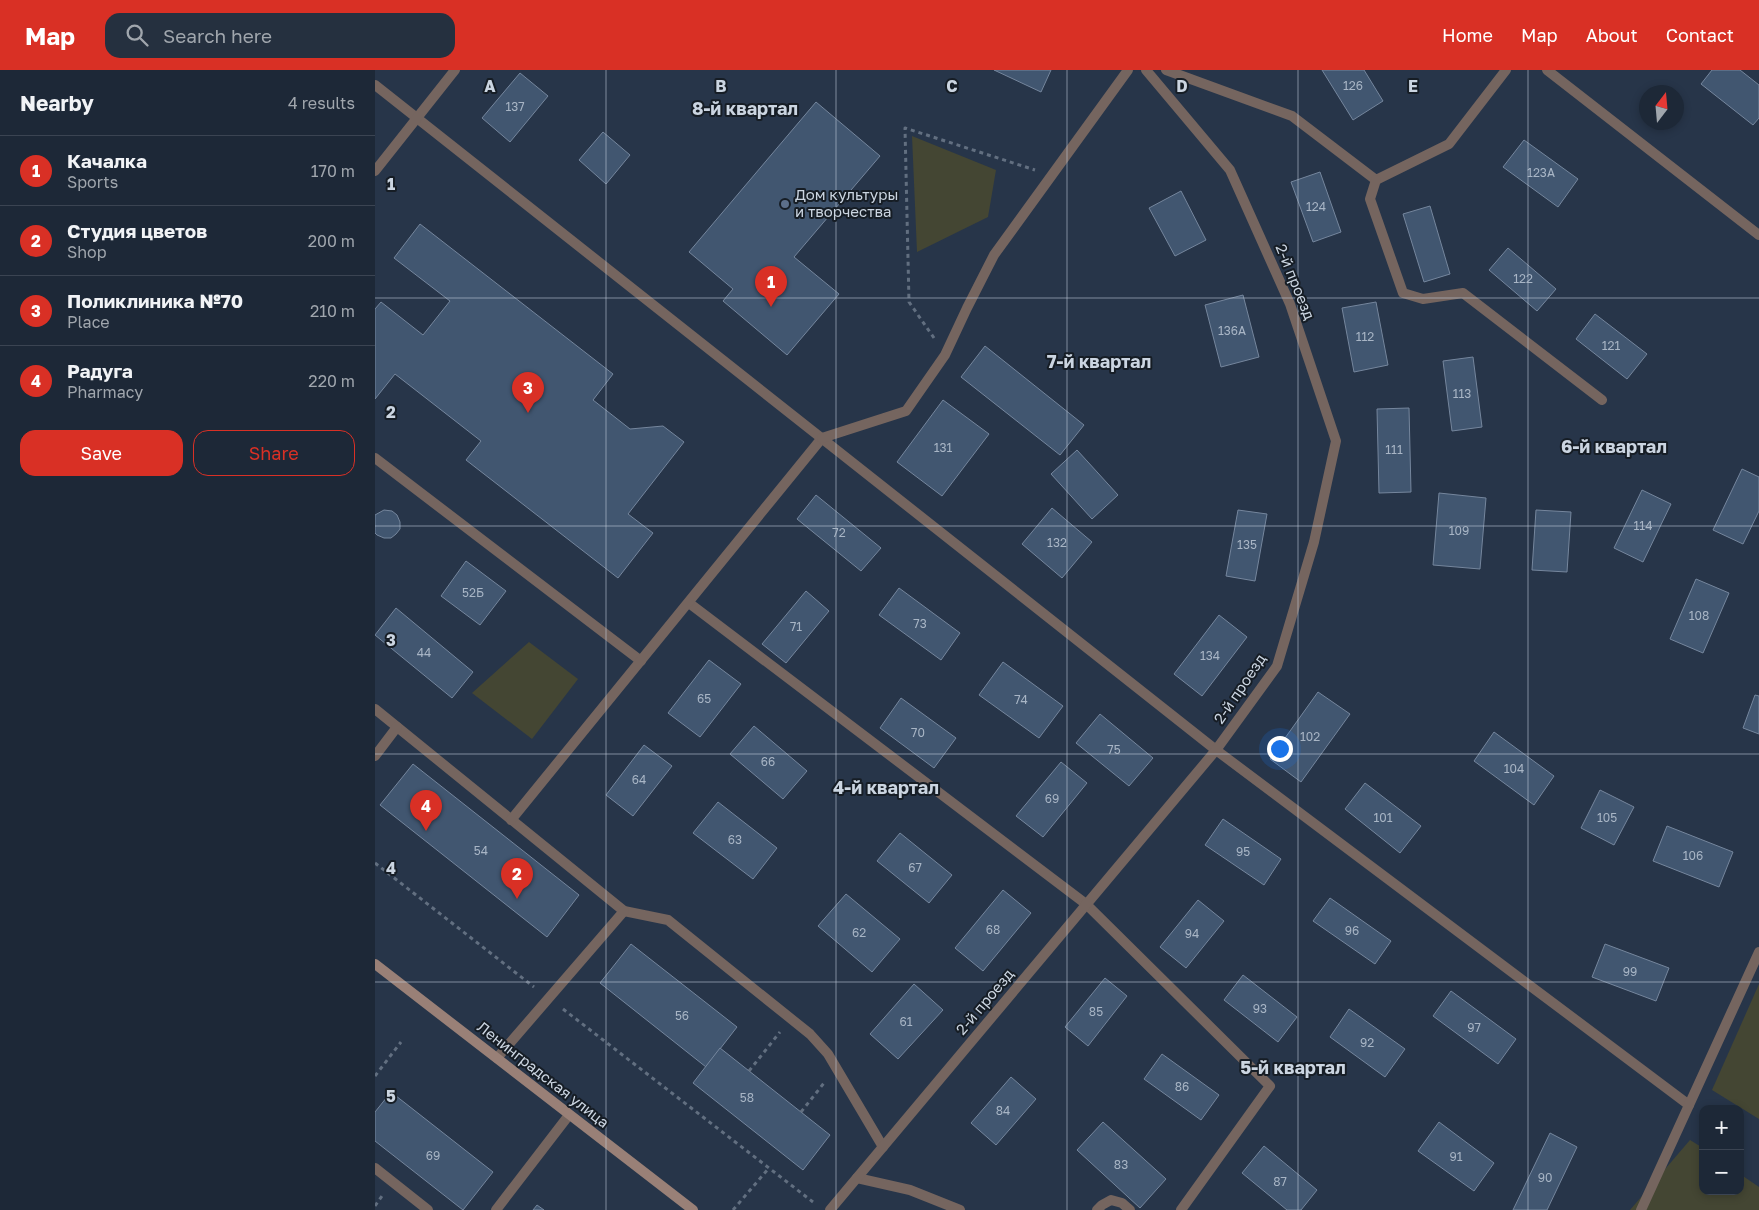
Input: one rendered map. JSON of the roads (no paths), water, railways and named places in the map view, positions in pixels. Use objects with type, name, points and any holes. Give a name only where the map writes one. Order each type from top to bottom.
[{"type":"main road","name":"Ленинградская улица","points":[[375,964],[693,1210]]},
{"type":"street","points":[[375,171],[455,70]]},
{"type":"street","points":[[511,820],[823,438],[906,411],[945,355],[994,255],[1128,70]]},
{"type":"street","name":"2-й проезд","points":[[830,1210],[1216,750],[1277,666],[1314,542],[1336,441],[1290,304],[1230,170],[1146,70]]},
{"type":"street","points":[[1166,70],[1292,116],[1376,180]]},
{"type":"street","points":[[1506,70],[1449,144],[1376,180],[1369,199],[1403,293],[1423,299],[1463,293],[1602,400]]},
{"type":"street","points":[[1547,70],[1759,235]]},
{"type":"street","points":[[375,85],[1216,750],[1689,1105]]},
{"type":"street","points":[[375,458],[641,661]]},
{"type":"street","points":[[689,603],[1086,904],[1270,1086],[1181,1210]]},
{"type":"street","points":[[375,709],[624,911],[668,920],[810,1034],[828,1054],[883,1147]]},
{"type":"street","points":[[375,756],[397,727]]},
{"type":"street","points":[[497,1058],[624,911]]},
{"type":"street","points":[[1641,1210],[1759,952]]},
{"type":"street","points":[[497,1210],[569,1115]]},
{"type":"street","points":[[375,1168],[428,1210]]},
{"type":"street","points":[[857,1178],[911,1190],[960,1210]]},
{"type":"street","points":[[1097,1210],[1111,1200],[1122,1203],[1130,1210]]},
{"type":"place","name":"Дом культуры и творчества","points":[[785,204]]},
{"type":"place","name":"Качалка","points":[[771,307]]},
{"type":"place","name":"Поликлиника №70","points":[[528,413]]},
{"type":"place","name":"Радуга","points":[[426,831]]},
{"type":"place","name":"Студия цветов","points":[[517,899]]},
{"type":"district","name":"8-й квартал","points":[[745,109]]},
{"type":"district","name":"7-й квартал","points":[[1099,362]]},
{"type":"district","name":"6-й квартал","points":[[1614,447]]},
{"type":"district","name":"4-й квартал","points":[[886,788]]},
{"type":"district","name":"5-й квартал","points":[[1293,1068]]}]
